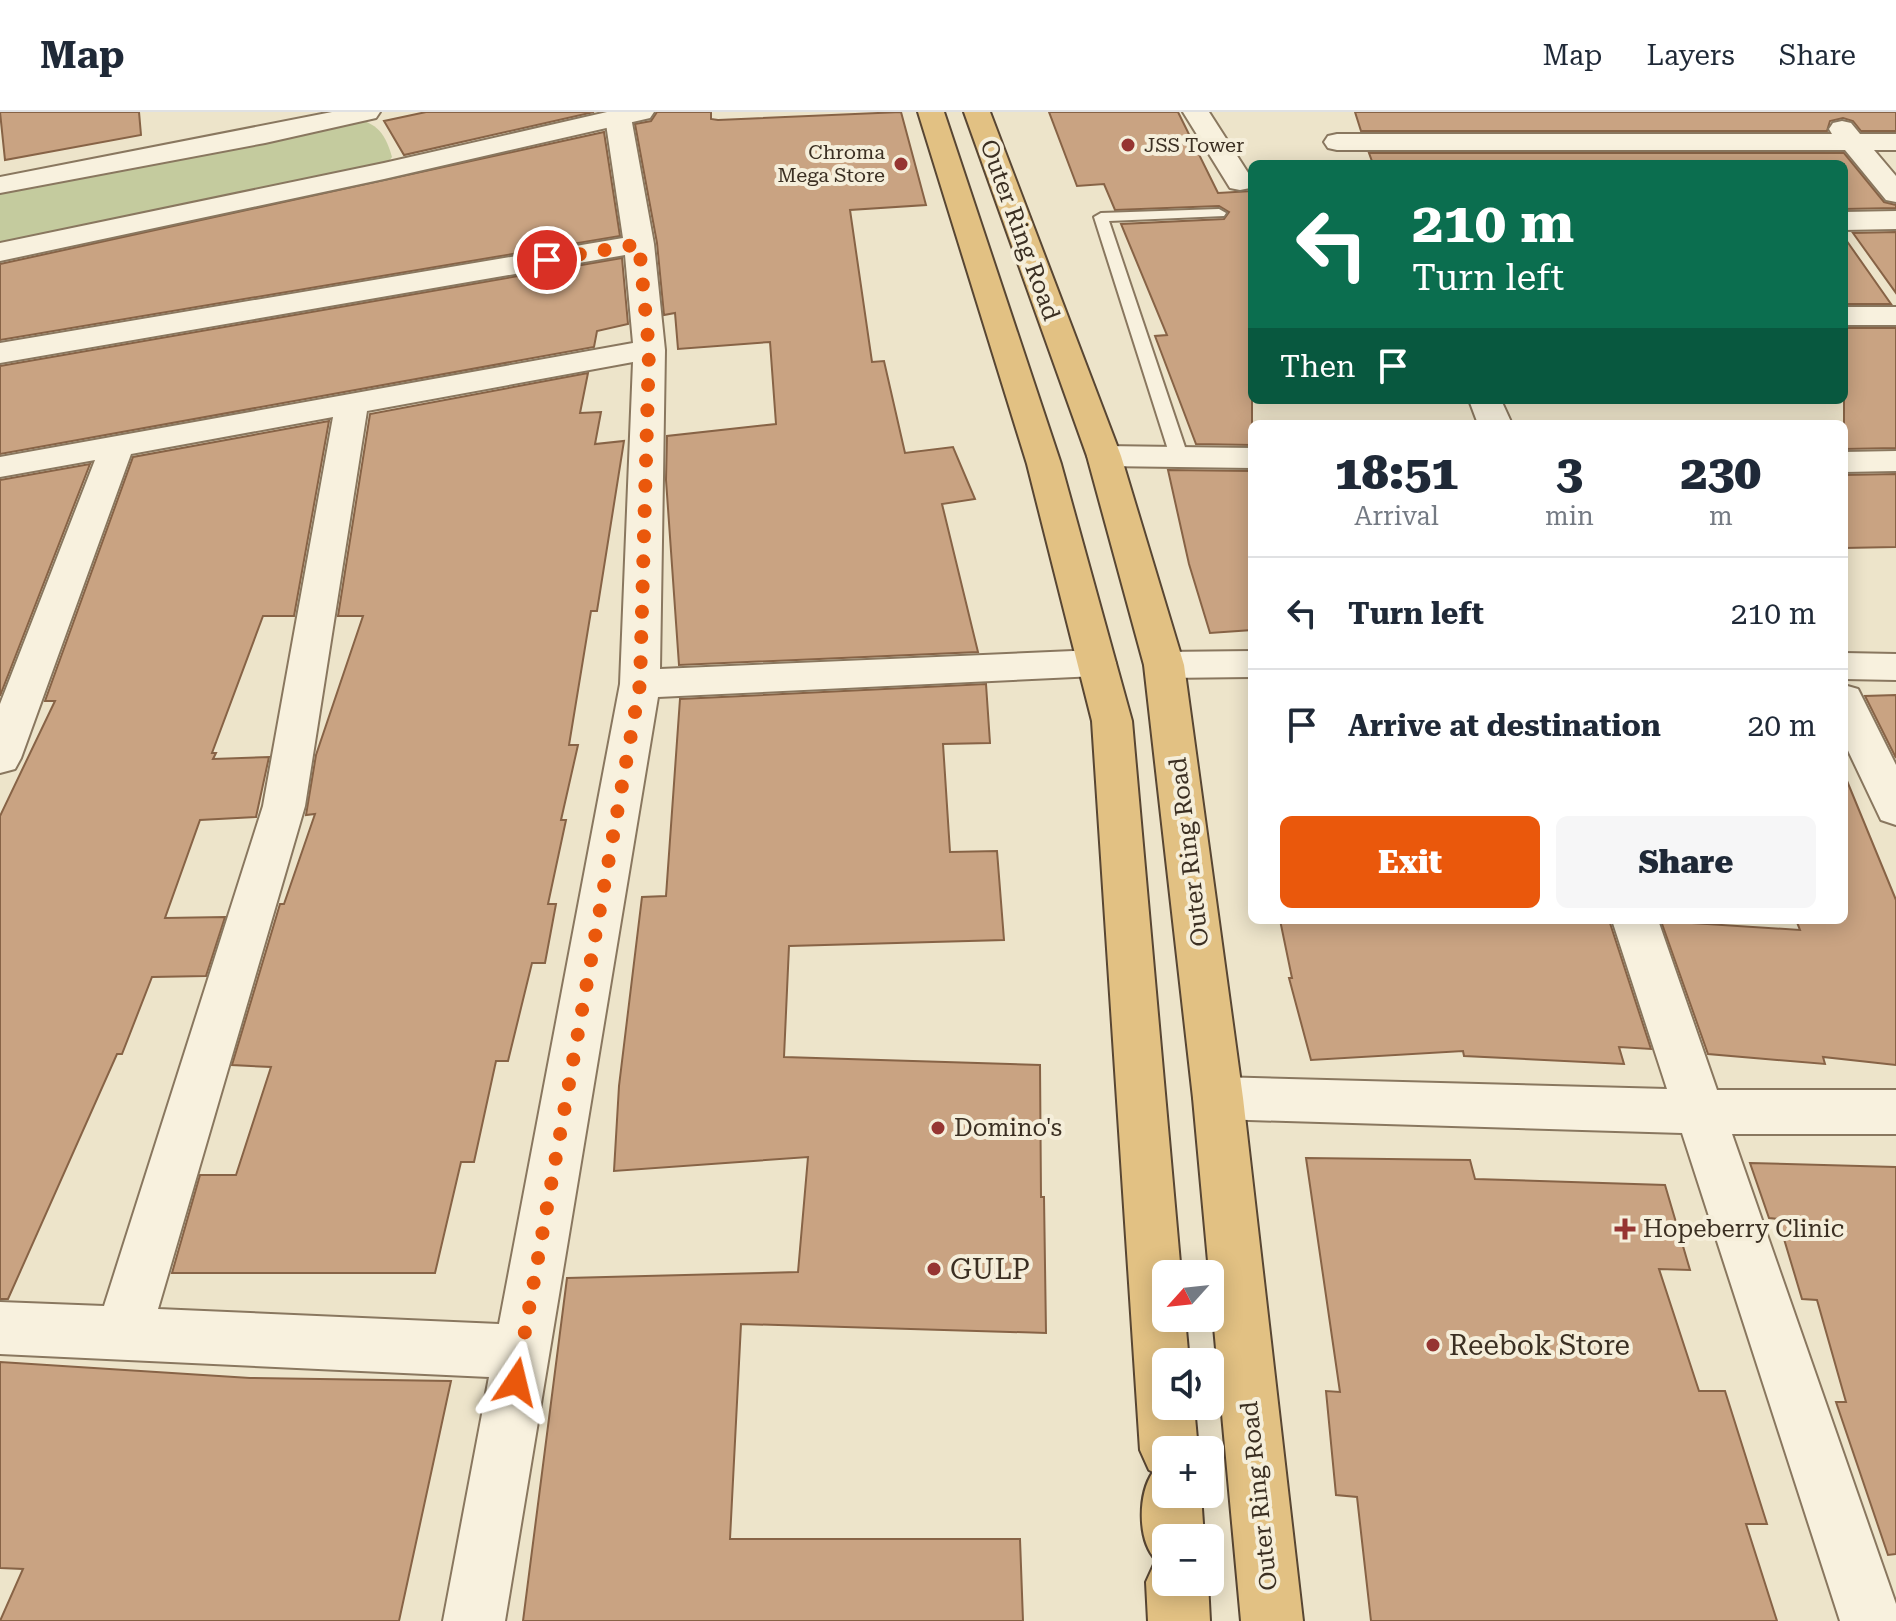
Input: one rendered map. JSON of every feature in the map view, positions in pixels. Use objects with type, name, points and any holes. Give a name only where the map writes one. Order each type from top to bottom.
[{"type":"highway","name":"Outer Ring Road","points":[[931,112],[1044,464],[1112,721],[1168,1436]]},
{"type":"highway","name":"Outer Ring Road","points":[[977,112],[1104,456],[1164,665],[1218,1098],[1272,1621]]},
{"type":"highway","points":[[1178,1596],[1179,1621]]},
{"type":"street","points":[[1196,112],[1240,182]]},
{"type":"street","points":[[1827,112],[1896,194]]},
{"type":"street","points":[[0,185],[359,114],[384,171]]},
{"type":"street","points":[[0,252],[384,171],[629,114],[649,350],[640,684],[474,1621]]},
{"type":"street","points":[[1337,143],[1896,142]]},
{"type":"street","points":[[1848,221],[1896,220]]},
{"type":"street","points":[[0,353],[639,244]]},
{"type":"street","points":[[1848,316],[1896,316]]},
{"type":"street","points":[[0,467],[649,350]]},
{"type":"street","points":[[123,1334],[284,806],[352,404]]},
{"type":"street","points":[[0,758],[117,446]]},
{"type":"street","points":[[1104,456],[1248,458]]},
{"type":"street","points":[[1848,462],[1896,461]]},
{"type":"street","points":[[640,684],[1096,663]]},
{"type":"street","points":[[1164,665],[1248,664]]},
{"type":"street","points":[[1848,666],[1896,667]]},
{"type":"street","points":[[1848,707],[1896,809]]},
{"type":"street","points":[[1636,924],[1871,1621]]},
{"type":"street","points":[[1218,1098],[1699,1112],[1896,1112]]},
{"type":"street","points":[[0,1328],[522,1352]]},
{"type":"lane","points":[[1179,456],[1101,217],[1219,213]]},
{"type":"green space","points":[[347,115],[371,124],[386,140],[392,157],[380,173],[0,252],[0,176]]},
{"type":"building","points":[[0,112],[139,112],[141,135],[5,160]]},
{"type":"building","points":[[426,112],[594,112],[404,155],[384,121]]},
{"type":"building","points":[[657,112],[711,112],[711,119],[718,120],[901,112],[926,205],[850,210],[872,362],[884,361],[905,453],[953,447],[975,499],[942,504],[978,652],[679,665],[666,480],[667,436],[776,424],[770,342],[678,349],[675,313],[664,315],[657,243],[635,124],[651,121]]},
{"type":"building","points":[[1049,112],[1178,112],[1218,193],[1248,191],[1248,404],[1252,404],[1252,420],[1248,420],[1248,445],[1196,444],[1155,336],[1167,335],[1121,224],[1224,219],[1229,212],[1219,206],[1115,210],[1104,184],[1077,186]]},
{"type":"building","points":[[1355,112],[1896,112],[1896,131],[1861,131],[1853,121],[1843,118],[1830,121],[1827,131],[1361,131]]},
{"type":"building","points":[[604,132],[620,236],[0,340],[0,264]]},
{"type":"building","points":[[1369,153],[1844,153],[1884,202],[1896,205],[1896,208],[1848,209],[1848,160],[1372,160]]},
{"type":"building","points":[[1896,232],[1896,293],[1853,233]]},
{"type":"building","points":[[1848,243],[1891,304],[1848,304]]},
{"type":"building","points":[[622,258],[628,324],[597,331],[594,347],[0,454],[0,366]]},
{"type":"building","points":[[1848,328],[1896,328],[1896,448],[1848,449],[1848,420],[1844,420],[1844,404],[1848,404]]},
{"type":"building","points":[[588,373],[580,413],[601,412],[595,444],[624,441],[597,611],[591,611],[569,745],[578,745],[561,820],[566,820],[548,904],[556,904],[545,963],[532,963],[508,1061],[496,1061],[474,1162],[461,1162],[435,1273],[172,1273],[200,1175],[236,1175],[271,1067],[232,1065],[280,904],[284,904],[315,814],[306,815],[316,755],[363,616],[338,616],[370,414]]},
{"type":"building","points":[[329,421],[294,616],[263,616],[212,753],[216,753],[213,759],[269,757],[256,817],[200,820],[165,918],[225,917],[206,976],[152,977],[122,1054],[117,1054],[8,1299],[0,1299],[0,816],[55,701],[45,701],[133,457]]},
{"type":"building","points":[[90,464],[0,696],[0,480]]},
{"type":"building","points":[[1168,470],[1248,471],[1248,630],[1210,633],[1189,564]]},
{"type":"building","points":[[1896,474],[1896,547],[1848,548],[1848,475]]},
{"type":"building","points":[[986,684],[990,743],[943,744],[950,852],[997,851],[1004,940],[789,946],[784,1057],[1040,1065],[1046,1333],[741,1324],[730,1539],[1020,1539],[1023,1621],[523,1621],[567,1278],[798,1272],[808,1157],[614,1171],[619,1086],[642,897],[666,896],[680,699]]},
{"type":"building","points":[[1896,695],[1896,758],[1865,696]]},
{"type":"building","points":[[1848,783],[1896,900],[1896,1065],[1823,1057],[1825,1064],[1708,1054],[1662,924],[1800,930],[1798,924],[1848,924]]},
{"type":"building","points":[[1281,924],[1610,924],[1651,1049],[1619,1047],[1624,1064],[1464,1056],[1463,1051],[1311,1060],[1289,978],[1292,978]]},
{"type":"building","points":[[1306,1158],[1470,1160],[1475,1179],[1665,1185],[1690,1270],[1659,1269],[1699,1391],[1725,1391],[1767,1524],[1746,1524],[1777,1621],[1371,1621],[1357,1497],[1336,1495],[1326,1391],[1340,1392]]},
{"type":"building","points":[[1750,1163],[1896,1167],[1896,1554],[1888,1555],[1836,1402],[1846,1402],[1817,1300],[1802,1299],[1778,1219],[1769,1218]]},
{"type":"building","points":[[0,1362],[250,1378],[451,1381],[399,1621],[0,1621],[23,1569],[0,1568]]},
{"type":"place","name":"JSS Tower","points":[[1128,145]]},
{"type":"place","name":"Chroma Mega Store","points":[[901,164]]},
{"type":"place","name":"Domino's","points":[[938,1128]]},
{"type":"place","name":"Hopeberry Clinic","points":[[1625,1229]]},
{"type":"place","name":"GULP","points":[[934,1269]]},
{"type":"place","name":"Reebok Store","points":[[1433,1345]]},
{"type":"route","points":[[516,1382],[640,684],[642,623],[649,350],[639,244],[547,260]]}]
